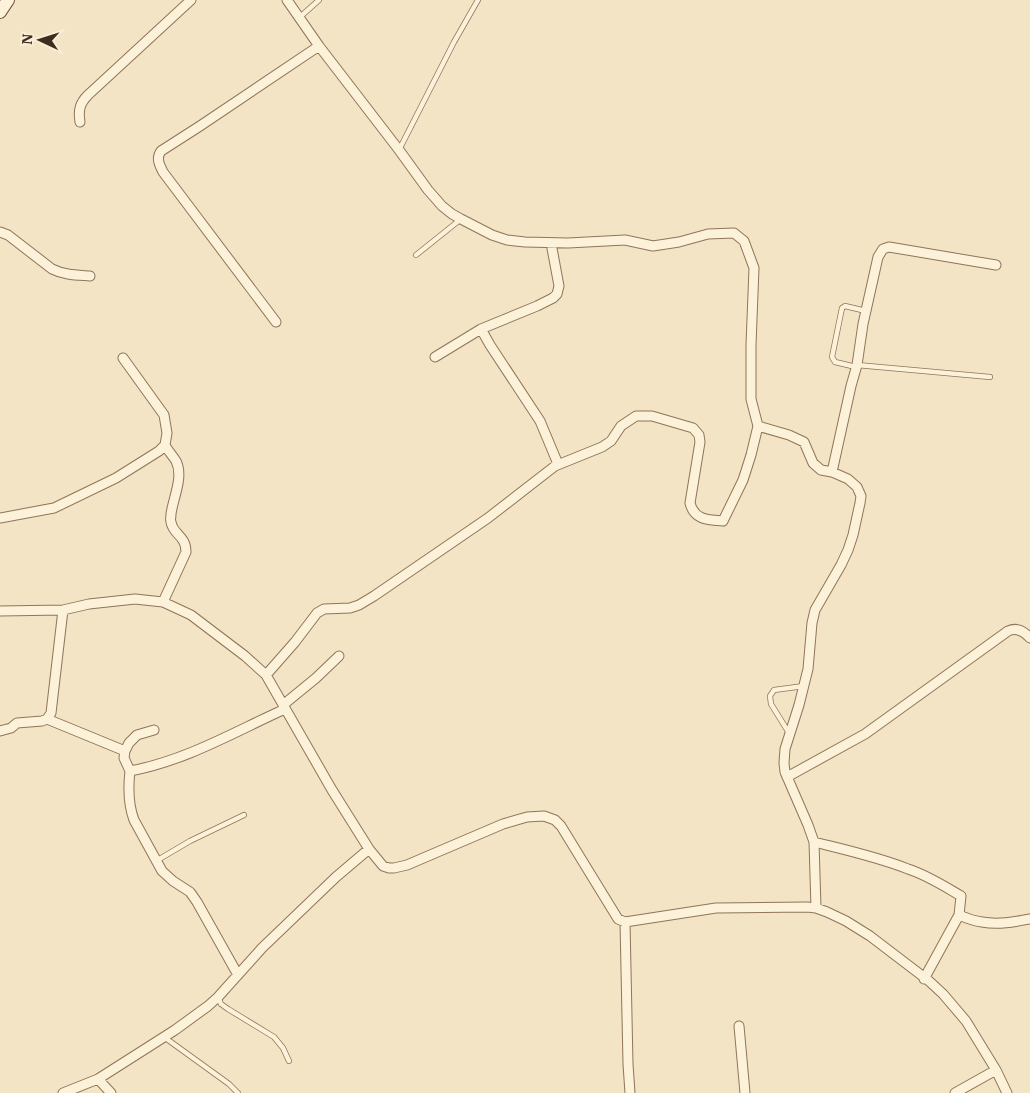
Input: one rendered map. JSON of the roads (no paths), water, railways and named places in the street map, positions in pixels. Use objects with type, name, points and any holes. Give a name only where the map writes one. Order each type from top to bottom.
[{"type":"main road","points":[[0,12],[8,0]]},
{"type":"street","points":[[80,122],[79,111],[81,104],[88,95],[192,0]]},
{"type":"street","points":[[266,676],[317,613],[324,609],[350,608],[374,596],[488,518],[558,464],[602,447],[611,441],[621,426],[636,416],[652,416],[693,428],[699,435],[700,442],[690,503],[692,510],[696,516],[724,521],[743,480],[758,426],[751,399],[754,268],[744,241],[734,233],[708,234],[679,242],[653,246],[625,240],[552,243],[525,242],[508,240],[492,235],[461,219],[442,206],[428,190],[319,46],[287,0]]},
{"type":"street","points":[[276,322],[163,172],[158,162],[158,155],[160,151],[319,46]]},
{"type":"street","points":[[0,232],[8,235],[52,269],[64,274],[90,276]]},
{"type":"street","points":[[436,357],[481,329],[553,298],[557,294],[559,286],[552,243]]},
{"type":"street","points":[[832,472],[878,257],[883,249],[889,247],[996,265]]},
{"type":"street","points":[[481,329],[540,421],[558,464]]},
{"type":"street","points":[[0,518],[54,508],[116,478],[159,451],[165,445],[167,433],[164,415],[123,358]]},
{"type":"street","points":[[758,426],[789,435],[804,442],[813,463],[821,470],[832,472],[848,479],[857,487],[861,496],[854,535],[848,550],[815,610],[808,669],[785,749],[785,772],[814,842],[816,908]]},
{"type":"street","points":[[163,602],[186,552],[186,544],[170,522],[179,470],[176,461],[165,445]]},
{"type":"street","points":[[0,611],[63,610],[89,604],[135,599],[163,602],[191,615],[245,656],[266,676],[332,790],[369,850],[383,866],[394,868],[407,865],[503,824],[527,817],[544,816],[555,820],[562,826],[618,919],[625,922],[709,908],[763,906],[816,908],[846,921],[870,936],[943,994],[966,1021],[996,1070],[1007,1093]]},
{"type":"street","points":[[0,731],[11,728],[17,723],[42,721],[47,719],[51,713],[63,610]]},
{"type":"street","points":[[787,777],[865,734],[1008,631],[1014,629],[1021,630],[1030,638]]},
{"type":"street","points":[[130,771],[164,763],[199,749],[284,707],[339,656]]},
{"type":"street","points":[[47,719],[125,751]]},
{"type":"street","points":[[154,730],[138,735],[129,743],[125,751],[124,758],[130,771],[128,788],[130,812],[162,871],[172,881],[190,892],[197,902],[238,975]]},
{"type":"street","points":[[814,842],[910,869],[961,896],[958,915],[924,979]]},
{"type":"street","points":[[63,1093],[98,1079],[208,1006],[262,948],[336,877],[369,850]]},
{"type":"street","points":[[958,915],[987,923],[1007,923],[1030,919]]},
{"type":"street","points":[[625,922],[630,1093]]},
{"type":"street","points":[[739,1026],[745,1093]]},
{"type":"street","points":[[955,1093],[996,1070]]},
{"type":"street","points":[[98,1079],[111,1093]]},
{"type":"lane","points":[[300,17],[319,0]]},
{"type":"lane","points":[[399,150],[454,42],[478,0]]},
{"type":"lane","points":[[416,255],[461,219]]},
{"type":"lane","points":[[866,311],[846,306],[842,308],[832,357],[835,362],[856,366],[990,377]]},
{"type":"lane","points":[[790,734],[771,704],[770,696],[774,690],[804,686]]},
{"type":"lane","points":[[156,862],[190,841],[244,815]]},
{"type":"lane","points":[[218,997],[221,1004],[274,1037],[283,1048],[289,1061]]},
{"type":"lane","points":[[164,1037],[229,1084],[238,1093]]}]
